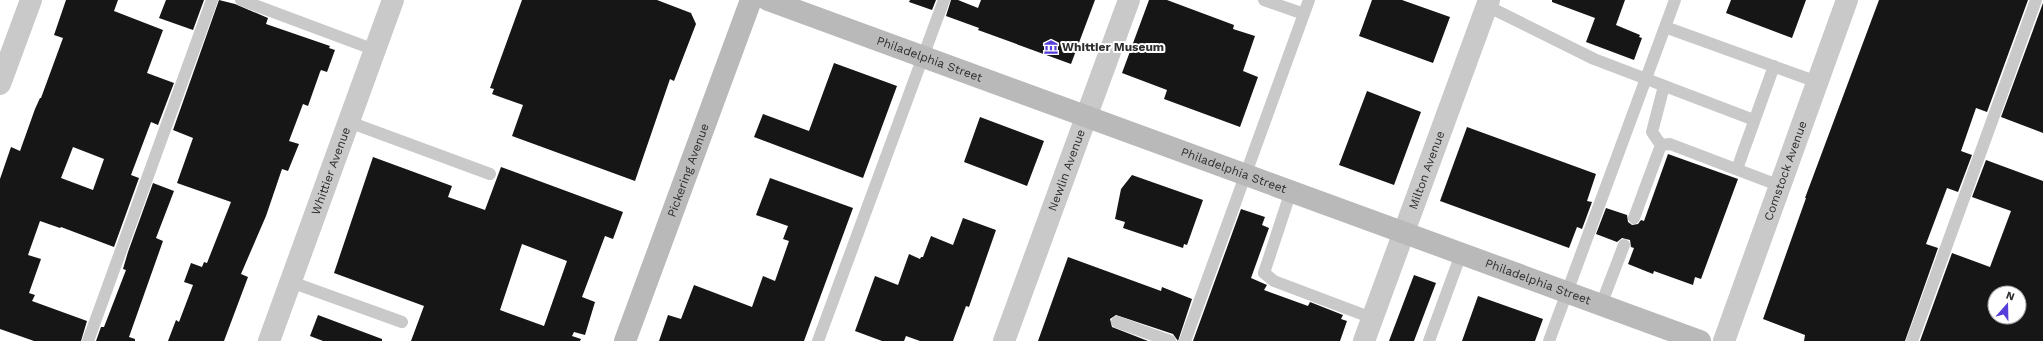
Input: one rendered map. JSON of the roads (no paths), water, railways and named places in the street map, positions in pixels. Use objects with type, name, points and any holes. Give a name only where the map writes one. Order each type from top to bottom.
[{"type":"street","points":[[0,84],[31,0]]},
{"type":"street","name":"Whittier Avenue","points":[[269,341],[393,0]]},
{"type":"street","name":"Pickering Avenue","points":[[626,341],[751,0]]},
{"type":"street","name":"Philadelphia Street","points":[[768,0],[1700,341]]},
{"type":"street","name":"Newlin Avenue","points":[[1004,341],[1129,0]]},
{"type":"street","name":"Comstock Avenue","points":[[1724,341],[1847,0]]},
{"type":"street","name":"Milton Avenue","points":[[1364,341],[1488,3]]},
{"type":"lane","points":[[88,341],[212,0]]},
{"type":"lane","points":[[241,0],[375,50]]},
{"type":"lane","points":[[818,341],[944,0]]},
{"type":"lane","points":[[1264,0],[1304,14]]},
{"type":"lane","points":[[1184,341],[1309,0]]},
{"type":"lane","points":[[1549,341],[1675,0]]},
{"type":"lane","points":[[1912,341],[2036,0]]},
{"type":"lane","points":[[1488,3],[1594,59],[1754,120]]},
{"type":"lane","points":[[1665,27],[1817,82]]},
{"type":"lane","points":[[1737,169],[1774,66]]},
{"type":"lane","points":[[1661,146],[1652,132],[1664,86]]},
{"type":"lane","points":[[349,122],[490,174]]},
{"type":"lane","points":[[1661,146],[1670,144],[1780,186]]},
{"type":"lane","points":[[1634,218],[1661,146]]},
{"type":"lane","points":[[1290,191],[1264,273],[1274,281],[1372,318]]},
{"type":"lane","points":[[1601,305],[1624,245]]},
{"type":"lane","points":[[1429,341],[1461,254]]},
{"type":"lane","points":[[290,282],[402,322]]},
{"type":"lane","points":[[1117,322],[1170,341]]},
{"type":"place","name":"Whittier Museum","points":[[1051,47]]}]
